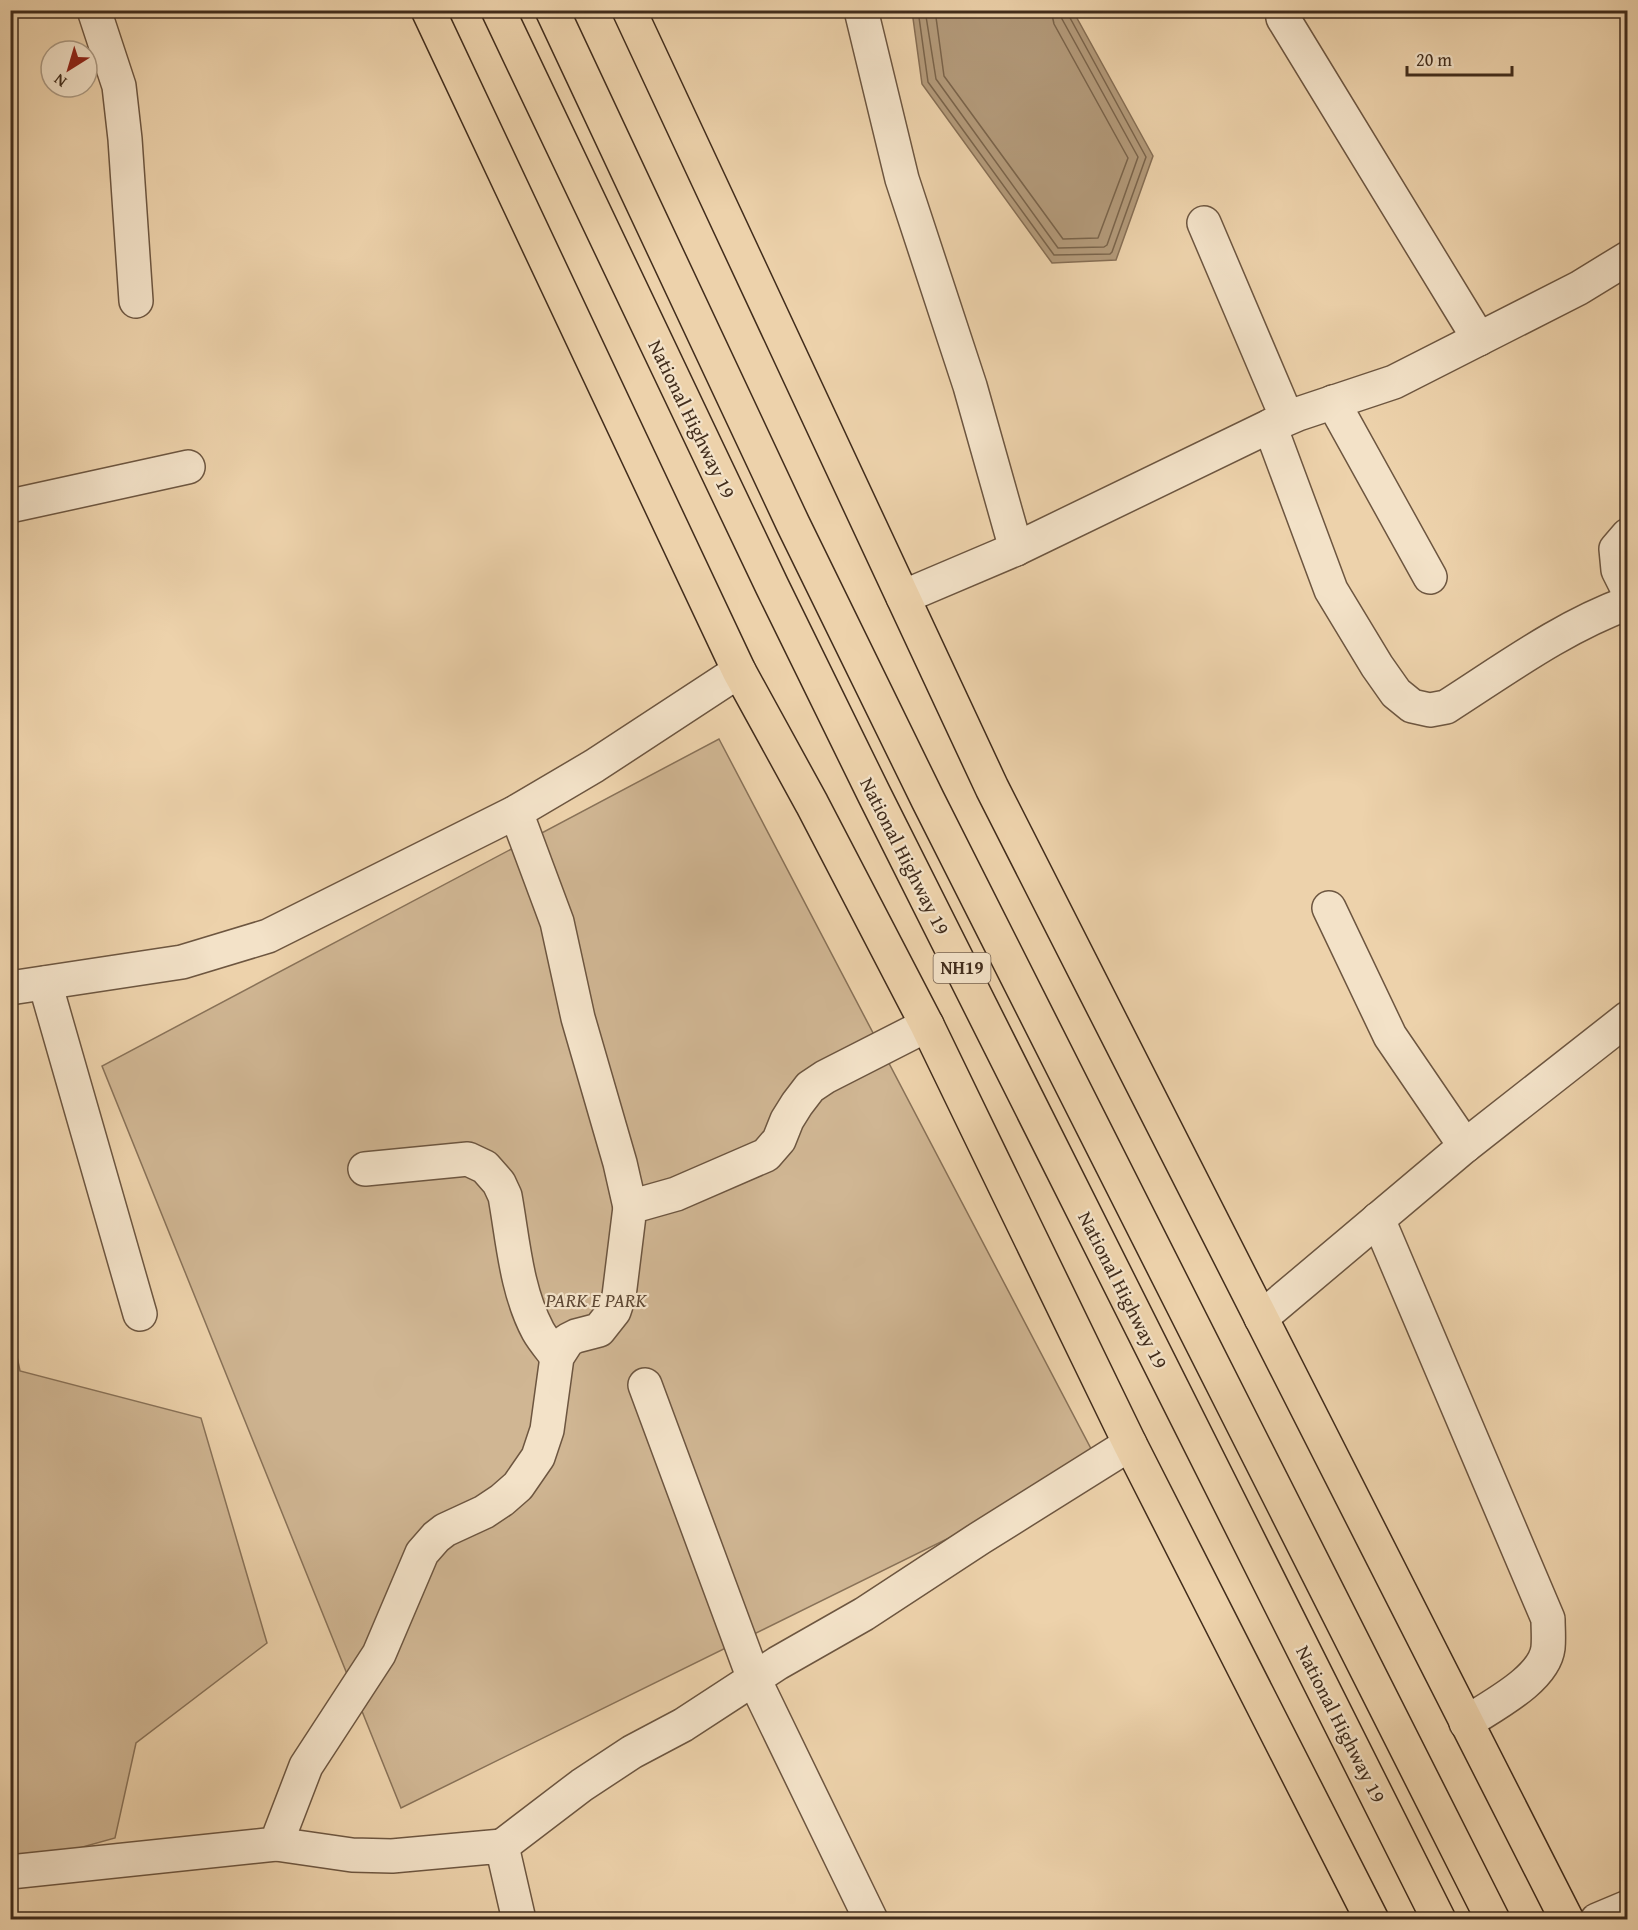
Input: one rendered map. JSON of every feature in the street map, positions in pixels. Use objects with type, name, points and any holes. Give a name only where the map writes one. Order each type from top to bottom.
[{"type":"main road","points":[[428,10],[739,671],[812,804],[927,1025],[1130,1444],[1372,1920]]},
{"type":"main road","name":"National Highway 19","points":[[498,10],[751,543],[874,794],[1439,1920]]},
{"type":"main road","name":"NH19","points":[[552,10],[788,514],[922,790],[1492,1920]]},
{"type":"main road","points":[[629,10],[992,788],[1567,1920]]},
{"type":"street","points":[[94,10],[119,86],[125,139],[136,301]]},
{"type":"street","points":[[861,10],[902,179],[970,386],[1016,549]]},
{"type":"street","points":[[1282,10],[1283,18],[1479,339]]},
{"type":"street","points":[[1204,223],[1279,422],[1331,590],[1396,693],[1412,706],[1430,710],[1446,707],[1563,633],[1597,614],[1628,603]]},
{"type":"street","points":[[903,597],[1016,549],[1279,422],[1394,382],[1580,288],[1628,258]]},
{"type":"street","points":[[1333,402],[1430,578]]},
{"type":"street","points":[[10,506],[188,467]]},
{"type":"street","points":[[1628,536],[1616,549],[1618,570],[1628,590]]},
{"type":"street","points":[[10,988],[182,962],[268,936],[516,812],[594,766],[739,671]]},
{"type":"street","points":[[276,1844],[306,1766],[380,1654],[422,1553],[445,1530],[484,1512],[518,1486],[538,1457],[547,1430],[557,1357],[568,1340],[599,1330],[614,1311],[619,1296],[630,1207],[620,1163],[578,1018],[557,922],[516,812]]},
{"type":"street","points":[[1329,908],[1390,1036],[1465,1146]]},
{"type":"street","points":[[45,982],[140,1314]]},
{"type":"street","points":[[1261,1318],[1465,1146],[1628,1018]]},
{"type":"street","points":[[630,1207],[676,1194],[766,1155],[779,1140],[787,1120],[810,1088],[825,1077],[927,1025]]},
{"type":"street","points":[[365,1169],[468,1159],[485,1167],[499,1183],[505,1196],[520,1284],[530,1313],[538,1332],[557,1357]]},
{"type":"street","points":[[1378,1219],[1548,1619],[1548,1650],[1541,1667],[1528,1680],[1466,1723]]},
{"type":"street","points":[[645,1385],[754,1679],[871,1920]]},
{"type":"street","points":[[10,1872],[276,1844],[352,1855],[392,1856],[502,1846],[592,1778],[632,1752],[683,1725],[778,1663],[864,1614],[1130,1444]]},
{"type":"street","points":[[502,1846],[519,1920]]},
{"type":"street","points":[[1597,1920],[1628,1907]]},
{"type":"green space","name":"PARK E PARK","points":[[719,739],[1099,1464],[401,1808],[102,1066]]},
{"type":"green space","points":[[10,1323],[20,1371],[201,1418],[267,1643],[136,1743],[115,1838],[11,1867]]},
{"type":"water","points":[[912,11],[1073,11],[1153,156],[1116,260],[1052,263],[922,84]]}]
